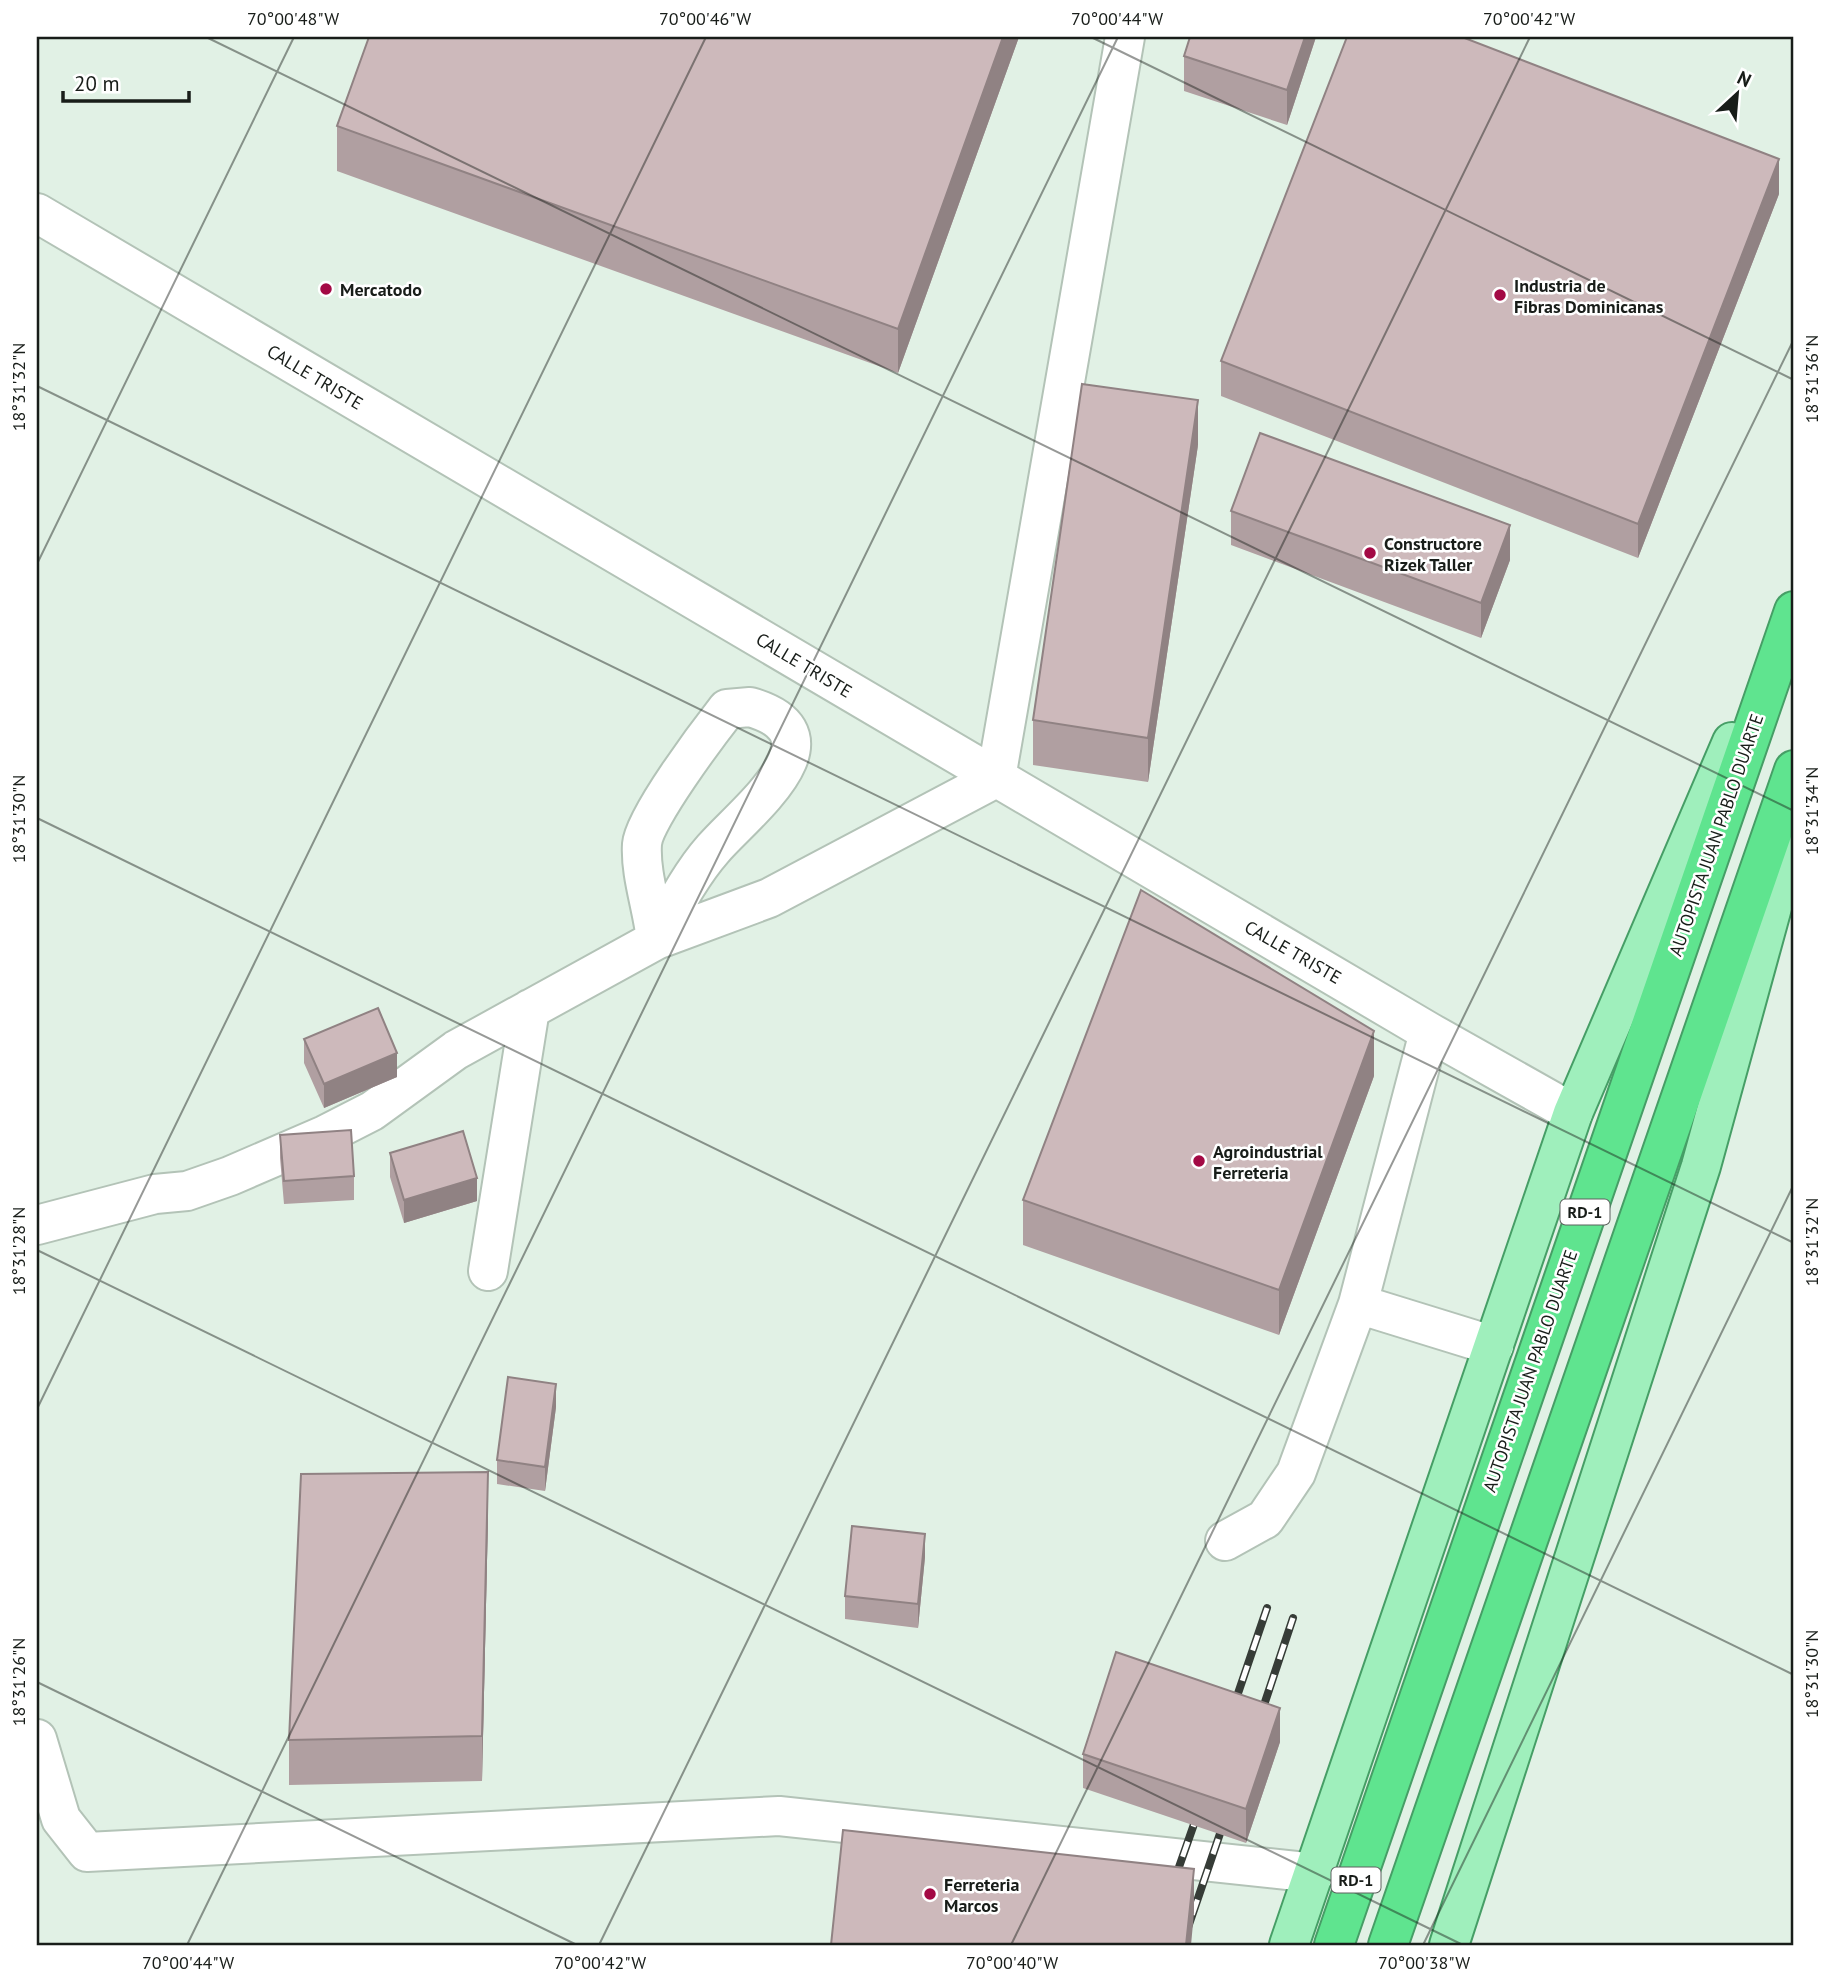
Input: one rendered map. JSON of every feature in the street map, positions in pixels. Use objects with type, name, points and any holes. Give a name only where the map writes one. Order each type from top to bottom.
[{"type":"highway","name":"AUTOPISTA JUAN PABLO DUARTE","points":[[1334,1945],[1794,611]]},
{"type":"highway","name":"RD-1","points":[[1388,1945],[1794,770]]},
{"type":"main road","points":[[1289,1945],[1573,1113],[1794,599]]},
{"type":"main road","points":[[1449,1945],[1701,1166],[1794,827]]},
{"type":"street","points":[[37,1225],[155,1194],[187,1191],[230,1176],[372,1111],[456,1050],[656,940],[769,898],[996,778],[1125,37]]},
{"type":"street","name":"CALLE TRISTE","points":[[37,213],[1429,1032],[1573,1113]]},
{"type":"street","points":[[750,707],[769,712],[784,729],[793,745],[790,758],[754,810],[712,850],[683,891],[656,940],[643,866],[642,841],[686,767],[727,709],[750,707]]},
{"type":"street","points":[[488,1271],[530,1009]]},
{"type":"street","points":[[1226,1541],[1265,1519],[1296,1473],[1358,1304],[1429,1032]]},
{"type":"street","points":[[1358,1304],[1494,1346]]},
{"type":"street","points":[[37,1739],[49,1823],[87,1852],[779,1816],[1315,1873]]},
{"type":"building","points":[[369,37],[1003,37],[898,329],[337,126]]},
{"type":"building","points":[[1190,37],[1305,37],[1287,90],[1184,56]]},
{"type":"building","name":"Industria de Fibras Dominicanas","points":[[1347,37],[1462,37],[1779,159],[1638,524],[1221,361]]},
{"type":"building","points":[[1082,384],[1198,400],[1148,738],[1033,720]]},
{"type":"building","points":[[1260,433],[1510,525],[1481,603],[1231,511]]},
{"type":"building","name":"Agroindustrial Ferreteria","points":[[1141,890],[1374,1031],[1279,1290],[1023,1200]]},
{"type":"building","points":[[378,1008],[397,1053],[324,1084],[304,1039]]},
{"type":"building","points":[[351,1130],[354,1176],[284,1181],[280,1135]]},
{"type":"building","points":[[463,1131],[477,1178],[404,1200],[390,1153]]},
{"type":"building","points":[[508,1377],[556,1384],[545,1467],[497,1460]]},
{"type":"building","points":[[488,1472],[482,1736],[289,1740],[301,1474]]},
{"type":"building","points":[[852,1526],[925,1534],[918,1604],[845,1596]]},
{"type":"building","points":[[1116,1652],[1280,1708],[1246,1809],[1083,1754]]},
{"type":"building","points":[[843,1830],[1194,1869],[1186,1945],[831,1945]]},
{"type":"railway","points":[[1232,1711],[1267,1608]]},
{"type":"railway","points":[[1259,1720],[1293,1618]]},
{"type":"railway","points":[[1172,1887],[1200,1807]]},
{"type":"railway","points":[[1182,1945],[1226,1816]]},
{"type":"place","name":"Mercatodo","points":[[326,289]]},
{"type":"place","name":"Industria de Fibras Dominicanas","points":[[1500,295]]},
{"type":"place","name":"Constructore Rizek Taller","points":[[1370,553]]},
{"type":"place","name":"Agroindustrial Ferreteria","points":[[1199,1161]]},
{"type":"place","name":"Ferreteria Marcos","points":[[930,1894]]}]
